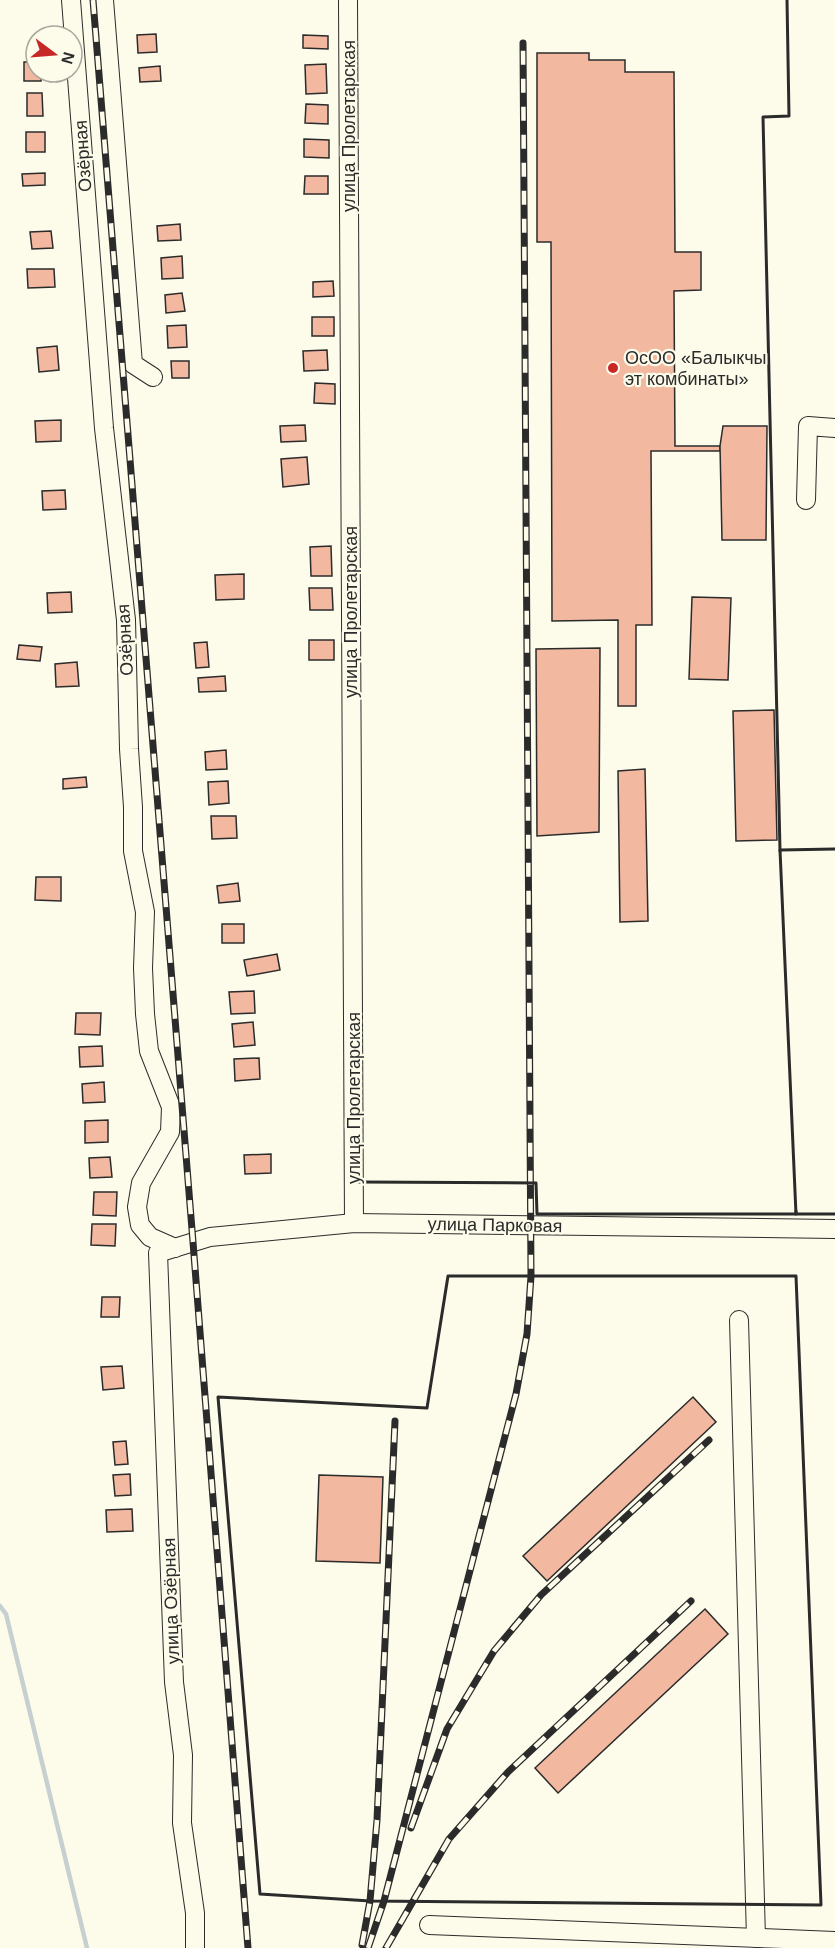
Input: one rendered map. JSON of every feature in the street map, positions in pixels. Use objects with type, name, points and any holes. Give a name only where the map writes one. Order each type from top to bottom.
[{"type":"street","name":"Озёрная","points":[[71,0],[104,428],[126,620],[133,851],[145,912],[143,968],[145,1014],[149,1051],[171,1107],[170,1132],[141,1183],[137,1207],[140,1225],[166,1250]]},
{"type":"street","points":[[104,0],[133,364],[153,377]]},
{"type":"street","name":"улица Пролетарская","points":[[348,0],[354,1223]]},
{"type":"street","points":[[806,500],[808,426],[835,428]]},
{"type":"street","name":"улица Парковая","points":[[166,1250],[210,1237],[354,1223],[835,1229]]},
{"type":"street","name":"улица Озёрная","points":[[166,1250],[174,1682],[183,1755],[182,1823],[195,1913],[195,1948]]},
{"type":"street","points":[[739,1320],[756,1938]]},
{"type":"street","points":[[429,1925],[835,1941]]},
{"type":"building","points":[[156,34],[157,52],[138,53],[137,35]]},
{"type":"building","points":[[303,35],[328,36],[328,49],[303,48]]},
{"type":"building","name":"ОсОО «Балыкчы эт комбинаты»","points":[[537,53],[589,53],[589,60],[625,60],[625,72],[674,72],[675,252],[701,252],[701,290],[674,291],[675,446],[720,446],[720,451],[651,451],[652,625],[636,625],[636,706],[618,706],[618,620],[552,621],[551,242],[537,242]]},
{"type":"building","points":[[326,64],[327,93],[306,94],[305,65]]},
{"type":"building","points":[[160,66],[161,81],[140,82],[139,68]]},
{"type":"building","points":[[27,93],[42,93],[43,116],[27,116]]},
{"type":"building","points":[[306,104],[328,105],[328,124],[305,123]]},
{"type":"building","points":[[26,132],[45,132],[45,152],[26,152]]},
{"type":"building","points":[[304,139],[329,140],[329,158],[304,157]]},
{"type":"building","points":[[45,173],[45,185],[23,186],[22,174]]},
{"type":"building","points":[[305,176],[328,176],[328,194],[304,194]]},
{"type":"building","points":[[180,224],[181,240],[158,241],[157,226]]},
{"type":"building","points":[[51,231],[53,248],[32,249],[30,232]]},
{"type":"building","points":[[182,256],[183,278],[162,279],[161,258]]},
{"type":"building","points":[[27,269],[54,269],[55,287],[28,288]]},
{"type":"building","points":[[333,281],[334,296],[313,297],[313,282]]},
{"type":"building","points":[[182,293],[185,311],[166,313],[165,295]]},
{"type":"building","points":[[312,317],[334,317],[334,336],[312,336]]},
{"type":"building","points":[[186,325],[187,347],[168,348],[167,326]]},
{"type":"building","points":[[57,346],[59,370],[39,372],[37,348]]},
{"type":"building","points":[[327,350],[328,370],[304,371],[303,351]]},
{"type":"building","points":[[171,361],[189,361],[189,378],[172,378]]},
{"type":"building","points":[[315,383],[335,384],[335,404],[314,403]]},
{"type":"building","points":[[61,420],[61,441],[36,442],[35,421]]},
{"type":"building","points":[[305,425],[306,441],[281,442],[280,426]]},
{"type":"building","points":[[723,426],[767,426],[766,540],[722,540],[720,446]]},
{"type":"building","points":[[307,457],[309,484],[283,487],[281,459]]},
{"type":"building","points":[[65,490],[66,509],[43,510],[42,491]]},
{"type":"building","points":[[331,546],[332,576],[311,576],[310,547]]},
{"type":"building","points":[[244,574],[244,599],[216,600],[215,575]]},
{"type":"building","points":[[309,588],[332,588],[333,610],[310,610]]},
{"type":"building","points":[[71,592],[72,612],[48,613],[47,593]]},
{"type":"building","points":[[692,597],[731,598],[728,680],[689,679]]},
{"type":"building","points":[[309,640],[334,640],[334,660],[309,660]]},
{"type":"building","points":[[207,642],[209,667],[196,668],[194,643]]},
{"type":"building","points":[[19,645],[42,647],[40,661],[17,659]]},
{"type":"building","points":[[600,648],[599,832],[537,836],[536,649]]},
{"type":"building","points":[[77,662],[79,686],[56,687],[55,664]]},
{"type":"building","points":[[225,676],[226,691],[199,692],[198,678]]},
{"type":"building","points":[[774,710],[777,840],[736,841],[733,711]]},
{"type":"building","points":[[226,750],[227,769],[206,770],[205,752]]},
{"type":"building","points":[[645,769],[648,921],[620,922],[618,771]]},
{"type":"building","points":[[86,777],[87,787],[63,789],[63,779]]},
{"type":"building","points":[[228,781],[229,803],[209,805],[208,782]]},
{"type":"building","points":[[211,816],[236,816],[237,838],[212,839]]},
{"type":"building","points":[[36,877],[61,877],[61,901],[35,900]]},
{"type":"building","points":[[238,883],[240,901],[219,903],[217,886]]},
{"type":"building","points":[[222,924],[244,924],[244,943],[222,943]]},
{"type":"building","points":[[277,954],[280,970],[247,976],[244,960]]},
{"type":"building","points":[[254,991],[255,1013],[231,1014],[229,992]]},
{"type":"building","points":[[76,1013],[101,1013],[100,1035],[75,1034]]},
{"type":"building","points":[[253,1022],[255,1045],[234,1047],[232,1024]]},
{"type":"building","points":[[102,1046],[103,1066],[80,1067],[79,1047]]},
{"type":"building","points":[[259,1058],[260,1079],[235,1081],[234,1059]]},
{"type":"building","points":[[104,1082],[105,1102],[83,1103],[82,1084]]},
{"type":"building","points":[[108,1120],[108,1142],[85,1143],[85,1121]]},
{"type":"building","points":[[271,1154],[271,1173],[245,1174],[244,1155]]},
{"type":"building","points":[[110,1157],[112,1177],[90,1178],[89,1158]]},
{"type":"building","points":[[94,1192],[117,1192],[116,1216],[93,1215]]},
{"type":"building","points":[[92,1224],[116,1224],[115,1246],[91,1245]]},
{"type":"building","points":[[102,1297],[120,1297],[119,1317],[101,1317]]},
{"type":"building","points":[[122,1366],[124,1388],[103,1390],[101,1367]]},
{"type":"building","points":[[693,1397],[716,1422],[547,1581],[523,1556]]},
{"type":"building","points":[[126,1441],[128,1464],[115,1465],[113,1442]]},
{"type":"building","points":[[130,1474],[131,1495],[115,1496],[113,1475]]},
{"type":"building","points":[[319,1475],[383,1477],[380,1563],[316,1561]]},
{"type":"building","points":[[132,1509],[133,1531],[107,1532],[106,1510]]},
{"type":"building","points":[[705,1609],[728,1634],[558,1793],[535,1768]]},
{"type":"waterway","points":[[0,1606],[6,1614],[87,1948]]},
{"type":"railway","points":[[93,0],[248,1948]]},
{"type":"railway","points":[[368,1948],[384,1901],[516,1394],[527,1334],[531,1276],[523,43]]},
{"type":"railway","points":[[362,1945],[370,1901],[377,1820],[395,1421]]},
{"type":"railway","points":[[411,1828],[447,1729],[494,1651],[541,1595],[709,1440]]},
{"type":"railway","points":[[386,1948],[449,1839],[508,1772],[691,1601]]},
{"type":"wall","points":[[359,1182],[536,1183],[537,1214],[796,1214],[780,850],[763,117],[789,116],[787,0]]},
{"type":"wall","points":[[780,851],[835,849]]},
{"type":"wall","points":[[796,1211],[796,1214],[835,1214]]},
{"type":"wall","points":[[448,1276],[796,1276],[821,1905],[370,1901],[260,1894],[218,1397],[427,1408],[448,1276]]},
{"type":"place","name":"ОсОО «Балыкчы эт комбинаты»","points":[[613,368]]}]
